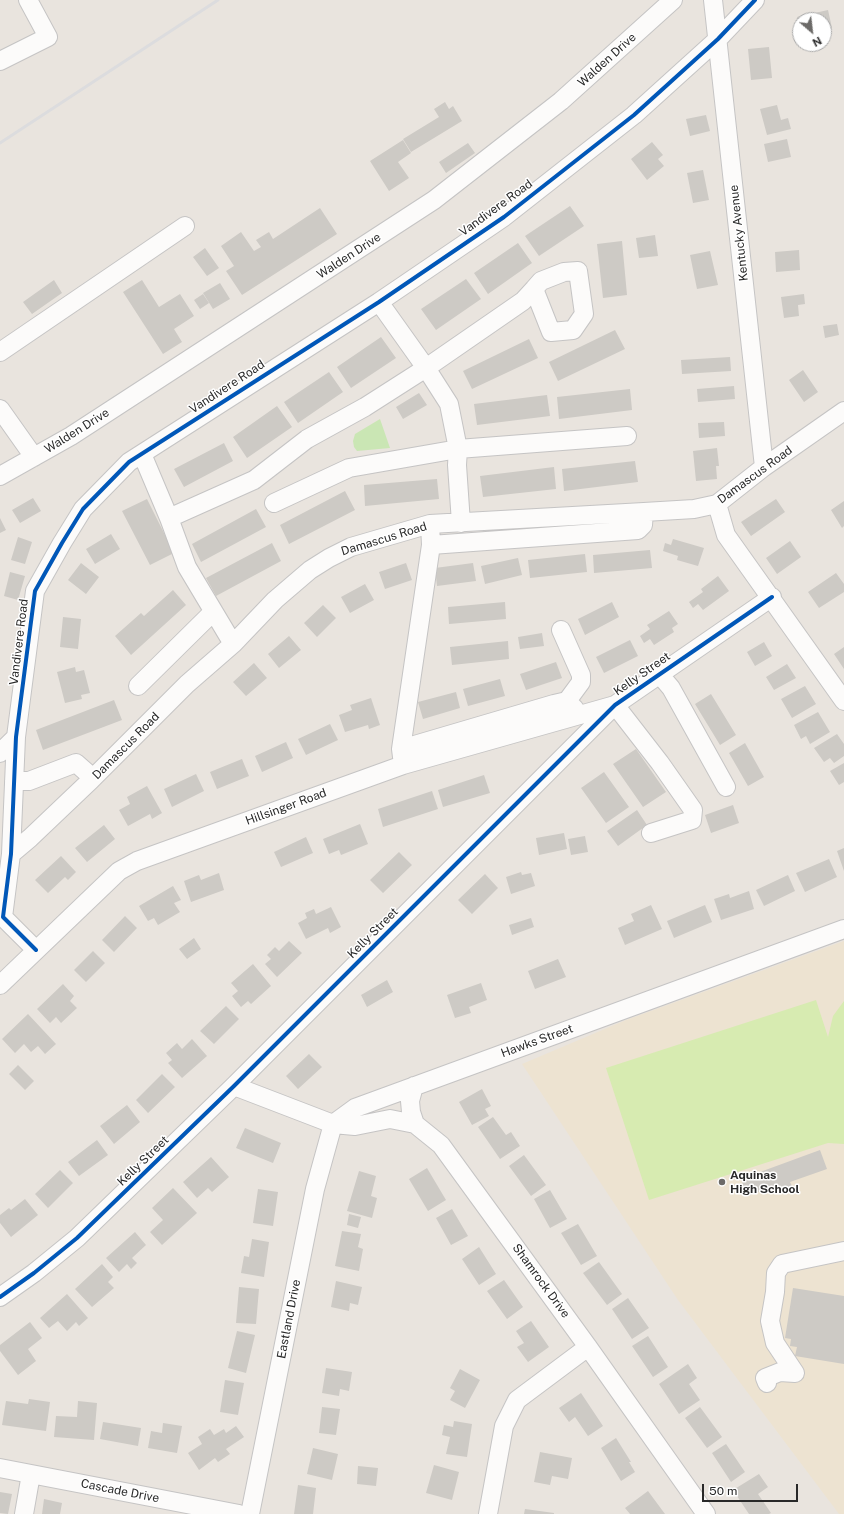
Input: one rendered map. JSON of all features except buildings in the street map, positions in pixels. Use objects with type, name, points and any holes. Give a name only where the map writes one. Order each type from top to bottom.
[{"type":"street","points":[[0,61],[48,37],[28,0]]},
{"type":"street","name":"Walden Drive","points":[[0,476],[71,436],[434,200],[561,100],[673,0]]},
{"type":"street","name":"Kentucky Avenue","points":[[713,0],[764,467]]},
{"type":"street","name":"Vandivere Road","points":[[36,950],[3,917],[11,854],[16,737],[36,591],[62,543],[83,509],[129,462],[379,302],[504,217],[634,115],[718,39],[755,0]]},
{"type":"street","points":[[0,352],[185,226]]},
{"type":"street","points":[[168,518],[254,480],[307,439],[365,407],[426,368],[523,302],[534,289]]},
{"type":"street","points":[[379,302],[426,368],[449,404],[458,449],[457,465],[461,523]]},
{"type":"street","points":[[0,409],[34,457]]},
{"type":"street","name":"Damascus Road","points":[[11,854],[93,778],[187,684],[233,644],[275,600],[310,570],[329,558],[351,547],[430,524],[540,519],[694,509],[717,504],[764,467],[844,411]]},
{"type":"street","points":[[274,503],[349,468],[458,449],[627,436]]},
{"type":"street","points":[[142,454],[186,567],[233,644]]},
{"type":"street","points":[[717,504],[726,535],[772,597],[844,701]]},
{"type":"street","points":[[431,545],[638,530],[642,524],[644,512]]},
{"type":"street","points":[[540,519],[540,537]]},
{"type":"street","points":[[430,524],[431,545],[402,757],[554,704],[567,701],[581,682],[581,675],[561,630]]},
{"type":"street","name":"Kelly Street","points":[[0,1297],[34,1273],[77,1238],[234,1086],[615,706],[772,597]]},
{"type":"street","points":[[138,686],[213,612]]},
{"type":"street","points":[[660,675],[671,688],[726,787]]},
{"type":"street","points":[[567,701],[579,716]]},
{"type":"street","points":[[615,706],[660,763],[693,810],[692,820],[651,833]]},
{"type":"street","name":"Hillsinger Road","points":[[0,985],[119,872],[137,861],[402,757],[579,716],[615,706]]},
{"type":"street","points":[[0,753],[16,737]]},
{"type":"street","points":[[14,781],[29,781],[76,763],[93,778]]},
{"type":"street","name":"Hawks Street","points":[[333,1124],[355,1108],[844,929]]},
{"type":"street","points":[[234,1086],[333,1124]]},
{"type":"street","points":[[414,1086],[410,1101],[411,1112],[415,1124]]},
{"type":"street","name":"Shamrock Drive","points":[[333,1124],[355,1126],[390,1120],[415,1124],[441,1145],[588,1347],[706,1514]]},
{"type":"street","name":"Eastland Drive","points":[[250,1514],[315,1189],[333,1124]]},
{"type":"street","points":[[766,1380],[780,1372],[794,1373],[774,1343],[770,1321],[775,1292],[776,1273],[782,1264],[844,1251]]},
{"type":"street","points":[[488,1514],[504,1426],[516,1400],[588,1347]]},
{"type":"street","name":"Cascade Drive","points":[[0,1468],[239,1514]]},
{"type":"street","points":[[24,1514],[30,1474]]},
{"type":"shaded area","name":"Aquinas High School","points":[[844,941],[844,1514],[839,1514],[678,1300],[522,1064],[626,1020]]},
{"type":"green space","points":[[380,419],[390,448],[357,451],[354,447],[353,441],[355,434]]},
{"type":"green space","points":[[816,1000],[828,1037],[833,1016],[844,1001],[844,1144],[828,1143],[649,1200],[606,1068]]},
{"type":"railway","points":[[0,143],[218,0]]},
{"type":"cycle path","points":[[36,950],[3,917],[11,854],[16,737],[35,591],[83,509],[129,462],[379,302],[504,217],[634,115],[718,39],[755,0]]},
{"type":"cycle path","points":[[0,1297],[34,1273],[77,1238],[234,1086],[615,705],[772,597]]},
{"type":"place","name":"Aquinas High School","points":[[722,1182]]}]
